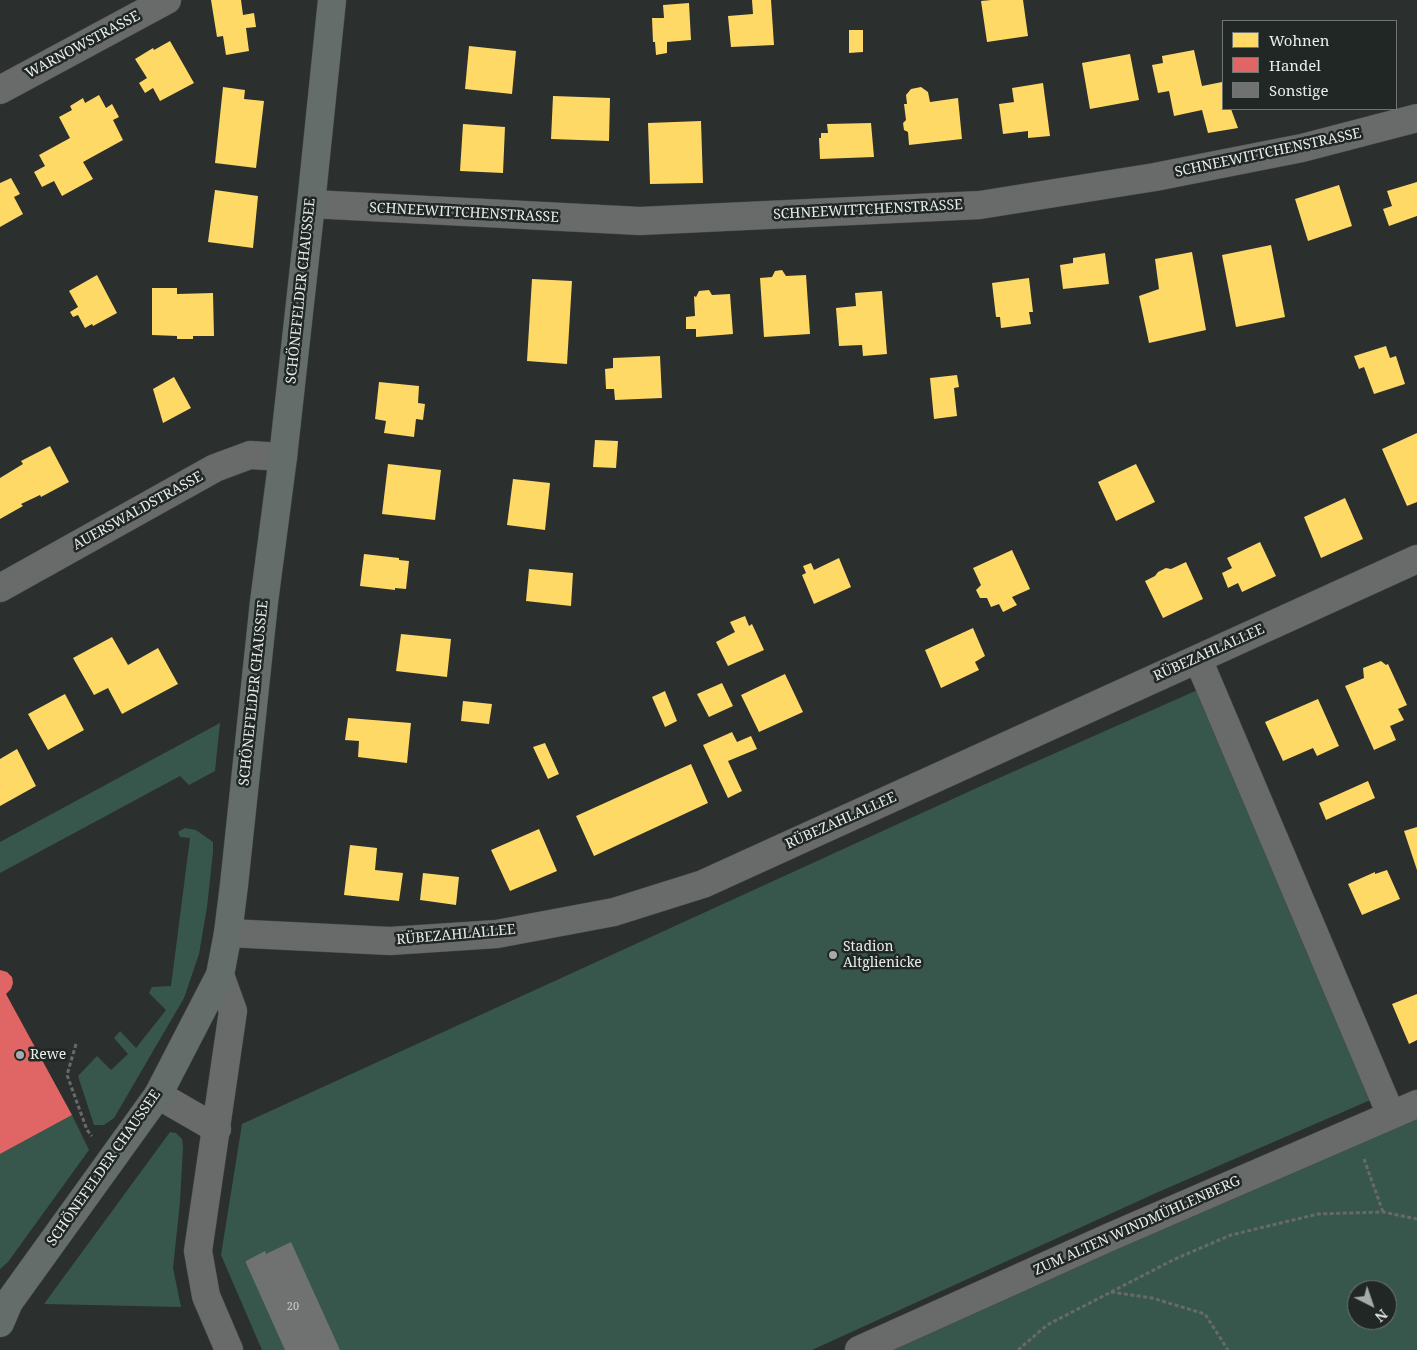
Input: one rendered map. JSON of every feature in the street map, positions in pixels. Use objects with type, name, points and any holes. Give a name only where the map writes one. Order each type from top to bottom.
[{"type":"main road","name":"SCHÖNEFELDER CHAUSSEE","points":[[0,1323],[9,1302],[158,1095],[220,975],[228,932],[265,592],[283,457],[332,0]]},
{"type":"street","name":"WARNOWSTRASSE","points":[[0,90],[167,0]]},
{"type":"street","name":"SCHNEEWITTCHENSTRASSE","points":[[311,204],[640,221],[980,205],[1165,175],[1302,148],[1417,118]]},
{"type":"street","name":"AUERSWALDSTRASSE","points":[[0,588],[215,468],[250,455],[283,457]]},
{"type":"street","name":"RÜBEZAHLALLEE","points":[[228,932],[390,941],[497,934],[614,912],[703,884],[1417,559]]},
{"type":"street","points":[[1198,658],[1391,1115]]},
{"type":"street","points":[[220,975],[233,1011],[198,1251],[206,1296],[229,1350]]},
{"type":"street","points":[[158,1095],[217,1129]]},
{"type":"street","name":"ZUM ALTEN WINDMÜHLENBERG","points":[[859,1350],[1110,1237],[1417,1104]]},
{"type":"path","points":[[76,1044],[67,1075],[87,1130],[93,1137]]},
{"type":"path","points":[[1354,1132],[1383,1212]]},
{"type":"path","points":[[1018,1350],[1046,1325],[1175,1259],[1231,1236],[1318,1214],[1383,1212],[1417,1219]]},
{"type":"path","points":[[1110,1292],[1152,1298],[1205,1314],[1228,1350]]},
{"type":"green space","name":"Stadion Altglienicke","points":[[1202,688],[1375,1098],[1156,1193],[812,1350],[262,1350],[221,1255],[242,1124],[981,786]]},
{"type":"green space","points":[[220,723],[215,771],[189,785],[180,776],[0,873],[0,842]]},
{"type":"green space","points":[[185,828],[196,830],[213,842],[207,907],[199,954],[184,998],[114,1118],[104,1125],[94,1125],[78,1076],[97,1056],[111,1070],[128,1054],[114,1038],[120,1031],[136,1048],[166,1010],[149,993],[152,987],[171,986],[190,838],[180,837],[178,832]]},
{"type":"green space","points":[[1417,1110],[1417,1350],[879,1350]]},
{"type":"green space","points":[[72,1115],[89,1150],[8,1262],[0,1269],[0,1154]]},
{"type":"green space","points":[[170,1132],[176,1133],[182,1139],[183,1147],[180,1202],[173,1268],[181,1307],[44,1304]]},
{"type":"building: Wohnen","points":[[211,0],[241,0],[243,15],[254,13],[256,27],[246,28],[249,51],[226,55],[223,36],[217,37]]},
{"type":"building: Wohnen","points":[[752,0],[771,0],[774,45],[731,47],[728,16],[753,14]]},
{"type":"building: Wohnen","points":[[1023,0],[1028,36],[987,42],[981,1]]},
{"type":"building: Wohnen","points":[[689,3],[691,40],[667,42],[667,53],[656,55],[655,42],[653,42],[652,18],[664,18],[663,5]]},
{"type":"building: Wohnen","points":[[849,30],[863,30],[863,52],[849,53]]},
{"type":"building: Wohnen","points":[[170,41],[194,83],[160,101],[153,88],[145,93],[139,83],[147,78],[135,59],[153,48],[154,50]]},
{"type":"building: Wohnen","points":[[469,46],[516,51],[512,94],[465,89]]},
{"type":"building: Wohnen","points":[[1194,50],[1202,86],[1222,82],[1222,110],[1231,110],[1238,128],[1208,133],[1202,110],[1174,116],[1169,91],[1158,93],[1152,65],[1163,63],[1162,56]]},
{"type":"building: Wohnen","points":[[1130,54],[1139,100],[1090,109],[1082,63]]},
{"type":"building: Wohnen","points":[[1043,83],[1050,136],[1028,138],[1028,131],[1003,134],[999,104],[1014,102],[1012,88]]},
{"type":"building: Wohnen","points":[[223,87],[245,90],[244,99],[264,101],[256,168],[215,163]]},
{"type":"building: Wohnen","points":[[921,87],[928,92],[930,102],[958,98],[962,139],[909,145],[908,132],[904,130],[903,123],[906,120],[904,104],[907,104],[906,95],[911,89]]},
{"type":"building: Wohnen","points":[[99,95],[106,108],[112,104],[119,117],[113,120],[123,140],[83,162],[93,179],[62,196],[54,181],[42,187],[34,172],[45,166],[39,155],[70,138],[59,117],[72,110],[70,106],[83,98],[85,103]]},
{"type":"building: Wohnen","points":[[553,96],[610,98],[609,141],[551,139]]},
{"type":"building: Wohnen","points":[[701,121],[703,183],[650,184],[648,123]]},
{"type":"building: Wohnen","points":[[871,123],[874,157],[820,159],[819,138],[821,138],[821,133],[828,133],[827,124]]},
{"type":"building: Wohnen","points":[[463,124],[505,127],[503,173],[460,171]]},
{"type":"building: Wohnen","points":[[11,178],[20,194],[14,197],[23,214],[0,227],[0,183]]},
{"type":"building: Wohnen","points":[[1417,182],[1417,216],[1389,226],[1383,209],[1392,206],[1387,191]]},
{"type":"building: Wohnen","points":[[1339,185],[1352,226],[1308,241],[1295,199]]},
{"type":"building: Wohnen","points":[[215,190],[258,196],[253,248],[208,242]]},
{"type":"building: Wohnen","points":[[1271,245],[1285,317],[1236,327],[1222,255]]},
{"type":"building: Wohnen","points":[[1192,252],[1206,330],[1149,343],[1139,296],[1159,289],[1155,259]]},
{"type":"building: Wohnen","points":[[1105,253],[1109,284],[1063,289],[1060,265],[1073,263],[1073,258]]},
{"type":"building: Wohnen","points":[[782,270],[786,276],[806,275],[810,334],[764,337],[760,278],[772,277],[775,271]]},
{"type":"building: Wohnen","points":[[97,275],[117,313],[93,326],[92,324],[85,328],[78,315],[73,317],[70,312],[78,307],[69,291]]},
{"type":"building: Wohnen","points":[[1029,278],[1033,312],[1029,312],[1031,324],[1001,328],[1000,317],[996,317],[992,283]]},
{"type":"building: Wohnen","points":[[532,279],[572,281],[567,364],[527,361]]},
{"type":"building: Wohnen","points":[[152,288],[177,288],[177,294],[213,293],[214,336],[193,336],[193,339],[177,339],[177,336],[152,335]]},
{"type":"building: Wohnen","points":[[709,290],[712,295],[730,294],[733,334],[696,337],[696,329],[686,329],[686,317],[695,316],[694,296],[696,297],[699,291]]},
{"type":"building: Wohnen","points":[[882,291],[887,354],[863,356],[862,345],[839,346],[836,308],[856,306],[855,293]]},
{"type":"building: Wohnen","points":[[1386,346],[1390,358],[1396,356],[1405,384],[1374,394],[1364,367],[1359,369],[1354,356]]},
{"type":"building: Wohnen","points":[[660,356],[662,398],[615,400],[614,389],[606,389],[605,369],[613,368],[613,358]]},
{"type":"building: Wohnen","points":[[957,375],[959,387],[954,388],[957,416],[934,419],[930,378]]},
{"type":"building: Wohnen","points":[[174,377],[191,408],[163,423],[153,389]]},
{"type":"building: Wohnen","points":[[379,382],[419,386],[418,403],[425,404],[423,420],[416,419],[414,437],[384,433],[386,421],[375,419]]},
{"type":"building: Wohnen","points":[[1417,433],[1417,502],[1407,506],[1382,449]]},
{"type":"building: Wohnen","points":[[595,440],[618,441],[616,468],[593,467]]},
{"type":"building: Wohnen","points":[[50,446],[69,482],[41,497],[40,495],[21,504],[23,506],[0,519],[0,478],[23,464],[21,461]]},
{"type":"building: Wohnen","points":[[388,464],[441,470],[435,520],[382,514]]},
{"type":"building: Wohnen","points":[[1136,464],[1155,502],[1116,521],[1098,482]]},
{"type":"building: Wohnen","points":[[513,479],[550,483],[545,530],[507,525]]},
{"type":"building: Wohnen","points":[[1345,498],[1363,539],[1321,558],[1304,517]]},
{"type":"building: Wohnen","points":[[1260,542],[1276,576],[1242,592],[1238,583],[1228,588],[1222,573],[1232,568],[1227,558]]},
{"type":"building: Wohnen","points":[[1012,550],[1030,589],[1012,597],[1017,605],[1003,612],[999,604],[991,607],[987,598],[980,598],[976,590],[981,585],[973,568]]},
{"type":"building: Wohnen","points":[[364,554],[409,561],[406,589],[395,588],[395,590],[360,586]]},
{"type":"building: Wohnen","points":[[839,558],[851,587],[814,604],[802,575],[806,573],[803,566],[811,563],[814,570]]},
{"type":"building: Wohnen","points":[[1186,562],[1203,599],[1163,618],[1145,581],[1166,568],[1171,569]]},
{"type":"building: Wohnen","points":[[529,569],[573,573],[571,606],[526,601]]},
{"type":"building: Wohnen","points":[[745,616],[749,626],[752,624],[764,650],[728,666],[716,642],[735,632],[730,622]]},
{"type":"building: Wohnen","points":[[973,628],[985,656],[975,662],[979,670],[941,688],[925,650]]},
{"type":"building: Wohnen","points":[[401,634],[451,639],[447,677],[396,671]]},
{"type":"building: Wohnen","points":[[112,637],[128,665],[158,648],[178,684],[122,714],[108,688],[94,695],[73,658]]},
{"type":"building: Wohnen","points":[[1381,661],[1386,665],[1388,664],[1407,705],[1398,709],[1404,720],[1390,726],[1396,740],[1374,750],[1345,686],[1364,678],[1363,668]]},
{"type":"building: Wohnen","points":[[785,674],[803,712],[759,732],[741,695]]},
{"type":"building: Wohnen","points":[[722,683],[733,706],[709,717],[697,694]]},
{"type":"building: Wohnen","points":[[665,691],[677,721],[665,727],[652,697]]},
{"type":"building: Wohnen","points":[[65,694],[84,730],[48,750],[28,714]]},
{"type":"building: Wohnen","points":[[1318,699],[1339,746],[1317,756],[1313,748],[1283,761],[1265,722]]},
{"type":"building: Wohnen","points":[[463,701],[492,704],[489,724],[461,721]]},
{"type":"building: Wohnen","points":[[348,718],[411,723],[407,763],[358,757],[359,741],[345,740]]},
{"type":"building: Wohnen","points":[[732,732],[737,742],[751,736],[757,749],[728,761],[742,791],[728,798],[703,745]]},
{"type":"building: Wohnen","points":[[545,743],[559,774],[548,779],[533,747]]},
{"type":"building: Wohnen","points":[[17,749],[36,786],[0,806],[0,759]]},
{"type":"building: Wohnen","points":[[691,764],[708,803],[594,856],[576,816]]},
{"type":"building: Wohnen","points":[[1368,781],[1375,798],[1326,820],[1319,803]]},
{"type":"building: Wohnen","points":[[1417,827],[1417,870],[1404,831]]},
{"type":"building: Wohnen","points":[[539,829],[557,871],[510,891],[491,850]]},
{"type":"building: Wohnen","points":[[350,845],[377,848],[375,870],[403,873],[399,901],[344,895]]},
{"type":"building: Wohnen","points":[[1387,870],[1400,899],[1362,915],[1348,884],[1375,872],[1375,874]]},
{"type":"building: Wohnen","points":[[423,873],[459,877],[456,905],[420,900]]},
{"type":"building: Wohnen","points":[[1417,994],[1417,1040],[1409,1044],[1392,1004]]},
{"type":"building: Handel","name":"Rewe","points":[[0,970],[7,972],[12,977],[11,989],[6,994],[72,1115],[0,1154]]},
{"type":"building: Sonstige","points":[[291,1242],[340,1350],[285,1350],[246,1261],[265,1251],[266,1254]]},
{"type":"place","name":"Stadion Altglienicke","points":[[833,955]]},
{"type":"place","name":"Rewe","points":[[20,1055]]}]
